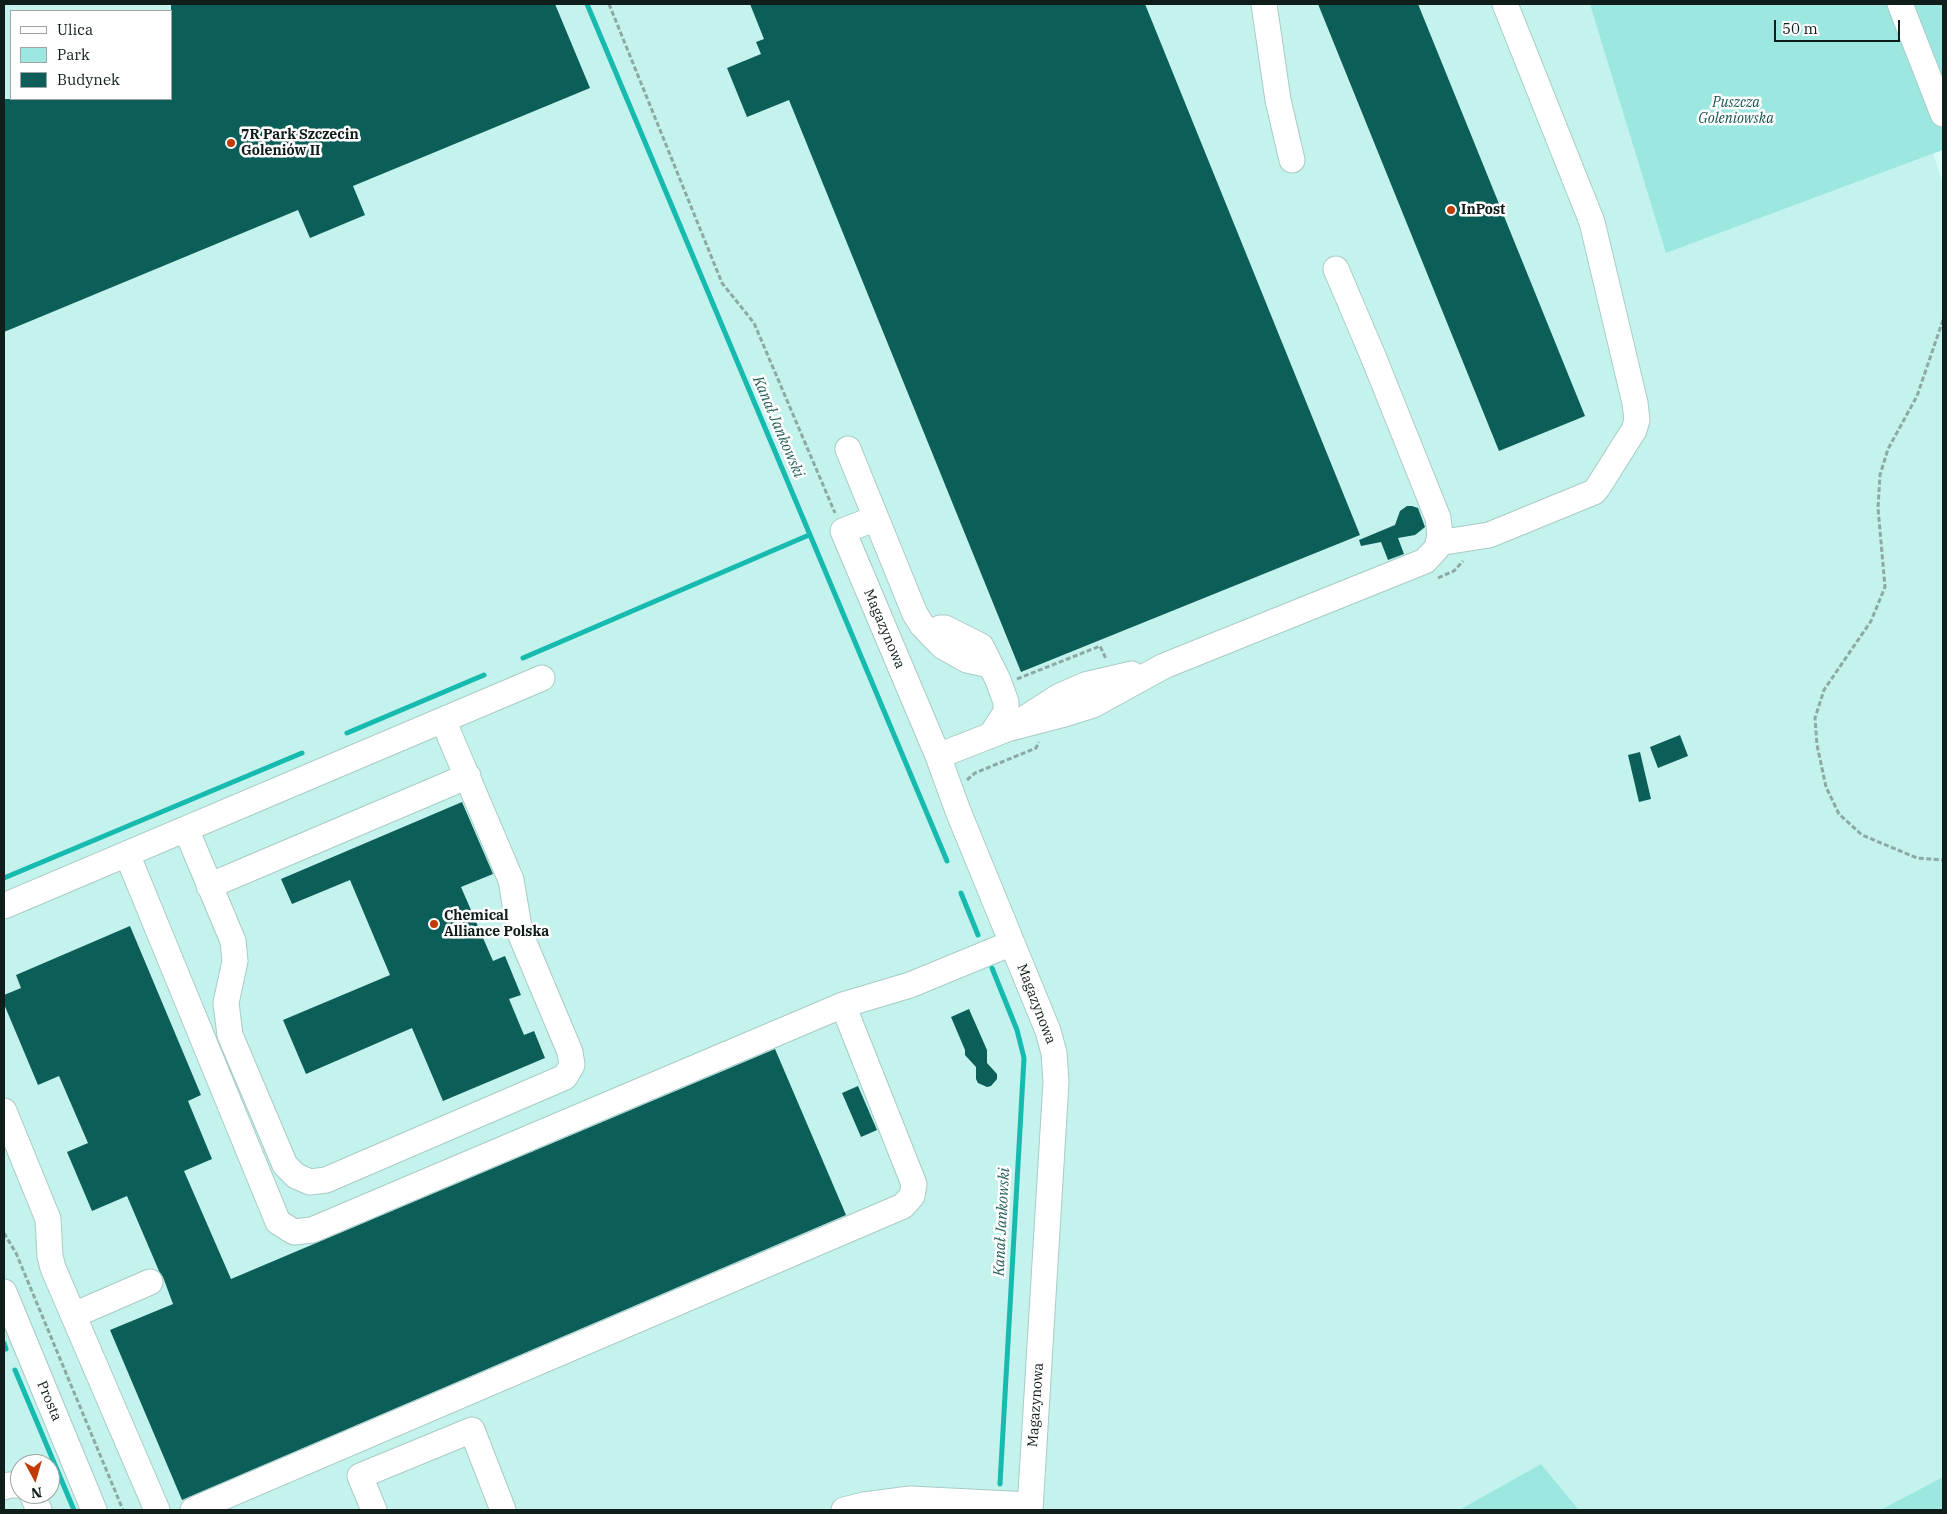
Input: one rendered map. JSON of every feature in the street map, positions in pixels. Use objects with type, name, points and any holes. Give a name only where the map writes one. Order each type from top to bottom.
[{"type":"street","points":[[1264,4],[1278,100],[1292,160]]},
{"type":"street","points":[[1438,543],[1489,534],[1594,492],[1634,430],[1637,420],[1635,403],[1592,222],[1505,4]]},
{"type":"street","points":[[1900,4],[1943,114]]},
{"type":"street","points":[[938,756],[999,732],[1058,696],[1085,685],[1164,666],[1425,561],[1437,548],[1440,535],[1438,518],[1336,269]]},
{"type":"street","points":[[848,449],[915,614],[922,626],[945,628],[981,646],[998,680],[1006,702],[1006,712],[999,732]]},
{"type":"street","points":[[843,532],[876,518]]},
{"type":"street","name":"Magazynowa","points":[[843,532],[938,756],[1048,1031],[1054,1053],[1056,1082],[1030,1508]]},
{"type":"street","points":[[4,906],[542,678]]},
{"type":"street","points":[[186,829],[233,941],[235,960],[226,1003],[230,1035],[285,1165],[296,1176],[310,1182],[326,1180],[565,1077],[572,1065],[570,1052],[520,933],[511,880],[443,720]]},
{"type":"street","points":[[209,886],[468,776]]},
{"type":"street","points":[[127,854],[278,1222],[294,1232],[312,1230],[844,1005],[910,985],[1012,943]]},
{"type":"street","points":[[194,1510],[903,1206],[912,1196],[914,1184],[844,1005]]},
{"type":"street","points":[[4,1111],[48,1219],[52,1262],[157,1510]]},
{"type":"street","points":[[74,1315],[150,1282]]},
{"type":"street","name":"Prosta","points":[[4,1292],[94,1510]]},
{"type":"street","points":[[360,1476],[472,1430],[503,1510]]},
{"type":"street","points":[[347,1444],[374,1510]]},
{"type":"street","points":[[844,1510],[864,1504],[910,1498],[1030,1508]]},
{"type":"path","points":[[610,4],[722,283],[754,323],[843,532]]},
{"type":"path","points":[[1943,320],[1917,396],[1888,449],[1880,475],[1878,508],[1885,587],[1871,621],[1824,690],[1815,718],[1817,744],[1826,787],[1839,814],[1862,835],[1917,858],[1943,860]]},
{"type":"path","points":[[1016,680],[1100,646],[1106,661]]},
{"type":"path","points":[[4,1233],[16,1253],[123,1510]]},
{"type":"shaded area","points":[[4,4],[1606,4],[1688,245],[1933,154],[1943,183],[1943,1477],[1880,1510],[1579,1510],[1541,1464],[1459,1510],[4,1510]]},
{"type":"green space","name":"Puszcza Goleniowska","points":[[1590,4],[1943,4],[1943,150],[1666,253]]},
{"type":"green space","points":[[1541,1464],[1579,1510],[1459,1510]]},
{"type":"green space","points":[[1943,1477],[1943,1510],[1880,1510]]},
{"type":"building","name":"7R Park Szczecin Goleniów II","points":[[171,4],[555,4],[590,88],[353,186],[365,215],[310,238],[298,210],[4,332],[4,99],[172,100]]},
{"type":"building","points":[[750,4],[1145,4],[1360,535],[1021,672],[789,100],[747,117],[727,68],[761,54],[756,42],[764,39]]},
{"type":"building","name":"InPost","points":[[1318,4],[1418,4],[1585,416],[1499,451]]},
{"type":"building","points":[[1407,506],[1418,508],[1425,527],[1415,535],[1398,538],[1404,554],[1388,560],[1381,542],[1361,546],[1359,540],[1395,525],[1400,511]]},
{"type":"building","points":[[1680,735],[1688,756],[1658,768],[1650,747]]},
{"type":"building","points":[[1640,752],[1651,799],[1639,802],[1628,755]]},
{"type":"building","points":[[462,802],[493,874],[461,887],[493,961],[505,956],[521,995],[509,999],[524,1035],[534,1031],[545,1058],[443,1101],[412,1028],[306,1074],[283,1020],[390,975],[350,880],[292,904],[281,879]]},
{"type":"building","points":[[130,926],[201,1095],[188,1101],[212,1159],[184,1171],[231,1279],[775,1049],[846,1215],[182,1500],[110,1330],[173,1304],[127,1196],[92,1211],[67,1152],[88,1143],[59,1076],[38,1085],[4,1004],[4,995],[21,988],[16,975]]},
{"type":"building","points":[[969,1009],[987,1050],[987,1063],[997,1074],[997,1079],[991,1086],[987,1087],[978,1083],[976,1067],[965,1055],[965,1050],[951,1017]]},
{"type":"building","points":[[858,1086],[877,1130],[861,1137],[842,1093]]},
{"type":"waterway","name":"Kanał Jankowski","points":[[587,4],[947,861]]},
{"type":"waterway","points":[[523,658],[809,535]]},
{"type":"waterway","points":[[347,733],[484,675]]},
{"type":"waterway","points":[[4,878],[302,753]]},
{"type":"waterway","name":"Kanał Jankowski","points":[[961,893],[978,935]]},
{"type":"waterway","name":"Kanał Jankowski","points":[[992,968],[1017,1030],[1024,1058],[1000,1484]]},
{"type":"waterway","points":[[4,1343],[6,1349]]},
{"type":"waterway","points":[[15,1370],[74,1510]]},
{"type":"place","name":"7R Park Szczecin Goleniów II","points":[[231,143]]},
{"type":"place","name":"InPost","points":[[1451,210]]},
{"type":"place","name":"Chemical Alliance Polska","points":[[434,924]]}]
